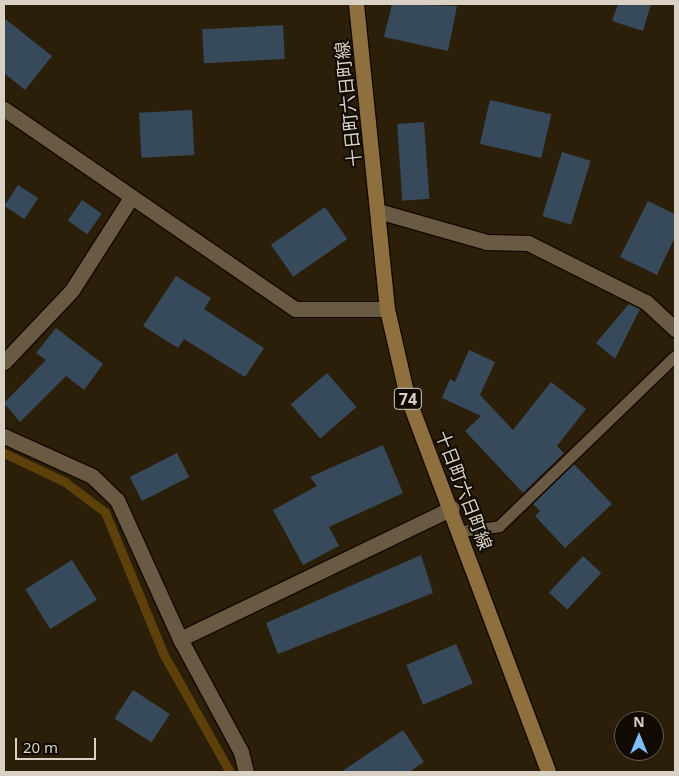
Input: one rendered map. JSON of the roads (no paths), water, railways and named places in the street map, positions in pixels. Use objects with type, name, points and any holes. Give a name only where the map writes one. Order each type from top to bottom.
[{"type":"main road","name":"十日町六日町線","points":[[356,4],[387,309],[407,396],[461,531],[548,772]]},
{"type":"street","points":[[4,109],[130,199],[296,309],[387,309]]},
{"type":"street","points":[[4,362],[72,290],[130,199]]},
{"type":"street","points":[[378,211],[488,242],[528,242],[646,302],[675,329]]},
{"type":"street","points":[[4,436],[92,476],[117,500],[180,639],[241,752],[246,772]]},
{"type":"street","points":[[180,639],[452,508]]},
{"type":"lane","points":[[461,531],[499,526],[675,356]]},
{"type":"waterway","points":[[4,453],[65,482],[105,512],[164,655],[230,772]]}]
